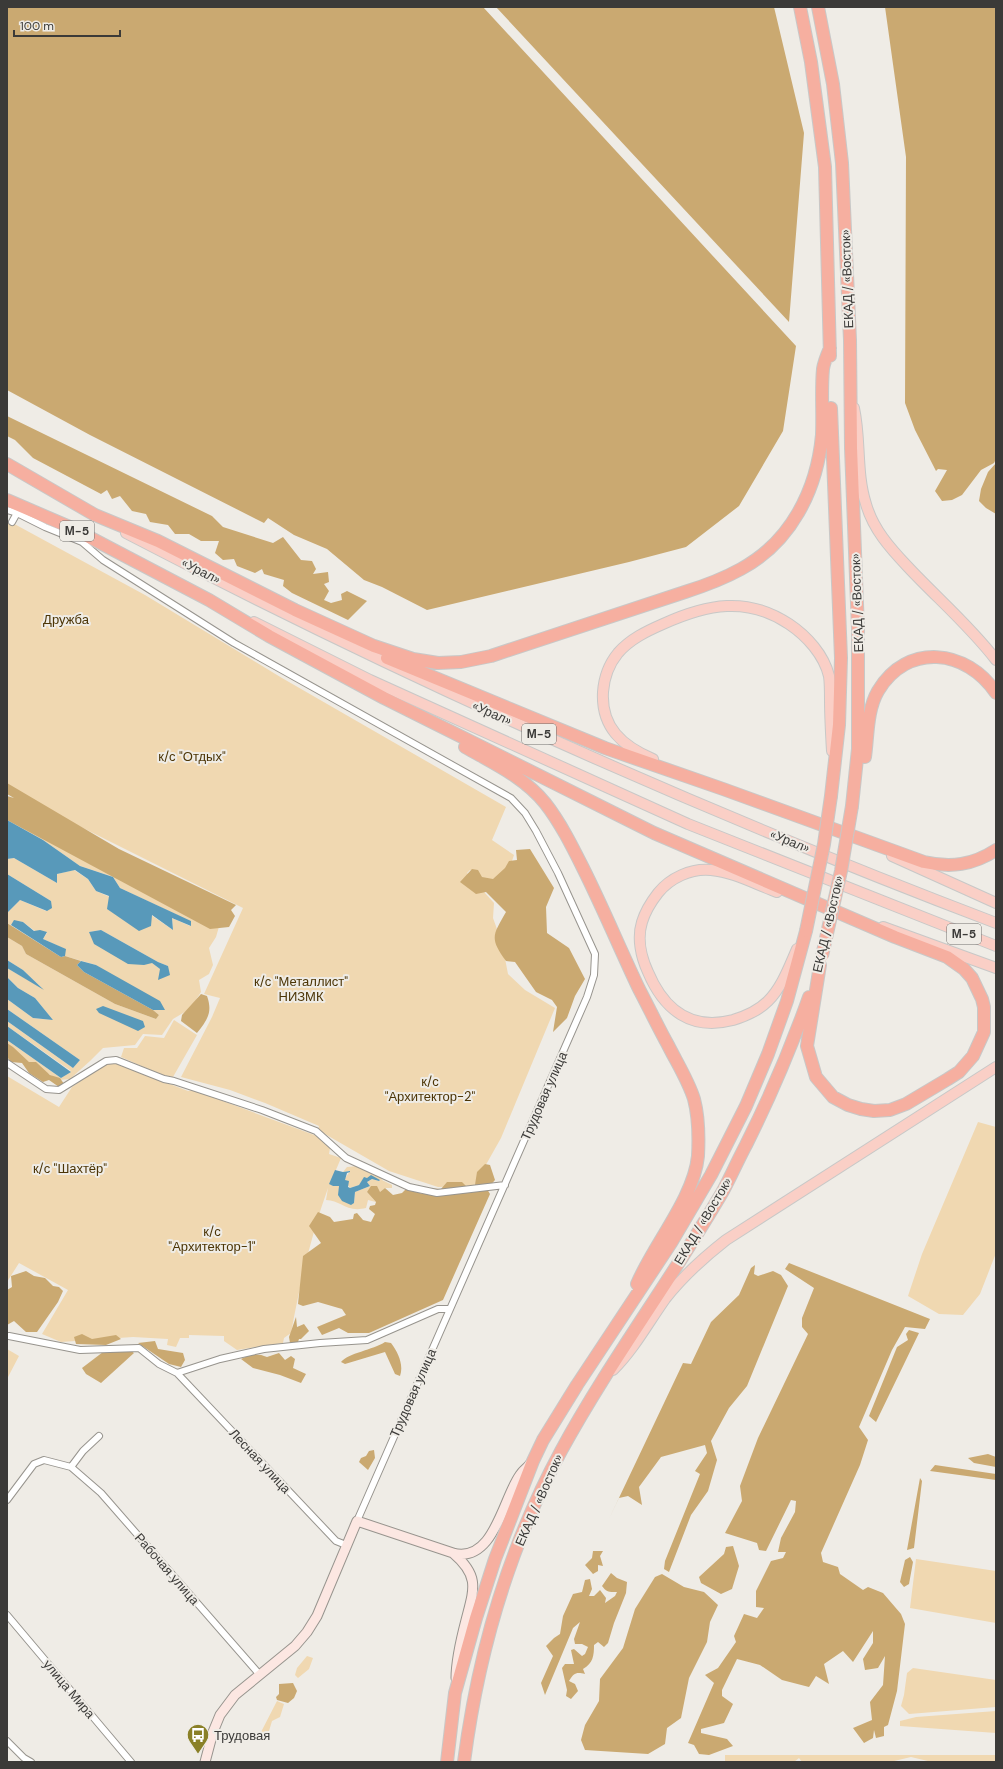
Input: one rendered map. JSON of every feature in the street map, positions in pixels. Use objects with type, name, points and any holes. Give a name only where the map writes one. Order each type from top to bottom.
[{"type":"highway","name":"ЕКАД / «Восток»","points":[[447,1762],[455,1693],[485,1588],[533,1461],[543,1440],[562,1409],[671,1243],[711,1175],[746,1106],[768,1054],[787,1001],[806,931],[823,852],[840,725],[841,658],[832,467],[825,167],[811,62],[800,7]]},
{"type":"highway","name":"ЕКАД / «Восток»","points":[[464,1762],[480,1664],[512,1561],[536,1504],[560,1453],[602,1382],[690,1246],[724,1189],[770,1095],[801,1018],[821,961],[841,871],[852,806],[858,748],[858,629],[842,163],[833,84],[818,7]]},
{"type":"highway","points":[[295,610],[390,652],[413,659],[438,662],[461,662],[492,656],[598,621],[717,581],[742,569],[780,539],[797,516],[812,484],[820,456],[823,421],[823,368],[830,348]]},
{"type":"highway","name":"«Урал»","points":[[7,464],[95,515]]},
{"type":"highway","name":"«Урал»","points":[[7,500],[72,528],[233,614]]},
{"type":"highway","points":[[95,515],[158,541],[295,610],[373,652],[449,685],[605,748],[924,862],[939,866],[965,864],[977,861],[996,850]]},
{"type":"highway","points":[[233,614],[269,636],[384,698],[654,833],[854,918],[895,937],[947,957],[964,969],[972,978],[982,999],[985,1018],[984,1032],[973,1056],[959,1072],[906,1104],[890,1110],[874,1111],[861,1109],[848,1105],[833,1097],[816,1077],[807,1046],[821,961]]},
{"type":"highway","points":[[852,806],[862,782],[870,711],[873,701],[887,678],[898,668],[920,658],[934,656],[947,658],[961,662],[972,668],[984,677],[996,693]]},
{"type":"highway","points":[[384,698],[431,728],[506,770],[526,784],[544,802],[554,815],[575,852],[656,1023],[684,1075],[698,1116],[698,1158],[692,1179],[684,1198],[645,1266],[626,1310]]},
{"type":"main road","points":[[850,395],[857,421],[861,483],[866,505],[872,521],[889,547],[977,637],[996,660]]},
{"type":"main road","name":"«Урал»","points":[[95,515],[146,544],[380,661],[440,689],[565,745],[740,820],[900,886],[996,923]]},
{"type":"main road","points":[[723,789],[686,771],[639,753],[622,741],[612,729],[606,716],[603,704],[604,682],[607,672],[618,654],[628,644],[651,630],[680,616],[703,608],[719,606],[736,606],[767,613],[795,628],[816,649],[829,677],[833,783]]},
{"type":"main road","name":"«Урал»","points":[[233,614],[267,628],[384,686],[688,824],[996,946]]},
{"type":"main road","points":[[842,833],[996,904]]},
{"type":"main road","points":[[806,931],[782,982],[768,1001],[753,1012],[742,1017],[712,1023],[687,1018],[664,1001],[654,986],[646,967],[640,938],[641,923],[646,911],[662,888],[675,879],[693,871],[709,870],[727,872],[796,900],[826,907]]},
{"type":"main road","points":[[854,918],[895,930],[996,968]]},
{"type":"main road","points":[[602,1382],[626,1357],[683,1277],[702,1259],[726,1240],[757,1219],[996,1068]]},
{"type":"main road","points":[[357,1520],[453,1553],[457,1554],[475,1550],[488,1539],[498,1524],[519,1476],[533,1461]]},
{"type":"main road","name":"Трудовая улица","points":[[205,1762],[213,1732],[220,1715],[234,1695],[295,1646],[307,1632],[317,1616],[357,1520]]},
{"type":"main road","points":[[453,1553],[466,1566],[473,1584],[473,1596],[456,1663],[455,1693]]},
{"type":"street","name":"Трудовая улица","points":[[7,510],[82,542],[104,560],[234,643],[511,798],[525,813],[536,831],[558,873],[595,954],[594,975],[587,997],[357,1520]]},
{"type":"street","points":[[12,522],[17,513]]},
{"type":"street","points":[[7,1063],[46,1089],[59,1090],[106,1061],[116,1060],[164,1079],[262,1110],[316,1131],[346,1158],[409,1187],[437,1193],[505,1185]]},
{"type":"street","points":[[9,1336],[80,1350],[138,1348],[159,1364],[177,1373],[220,1359],[264,1349],[367,1340],[438,1309],[450,1309]]},
{"type":"street","name":"Лесная улица","points":[[177,1373],[336,1541],[346,1545]]},
{"type":"street","points":[[7,1500],[34,1464],[44,1460],[71,1467],[83,1451],[99,1436]]},
{"type":"street","name":"Рабочая улица","points":[[71,1467],[101,1493],[260,1675]]},
{"type":"street","name":"улица Мира","points":[[7,1615],[131,1762]]},
{"type":"street","points":[[7,1741],[24,1758],[31,1762]]},
{"type":"green space","points":[[7,520],[145,595],[282,678],[506,807],[492,840],[514,855],[502,890],[470,870],[467,873],[494,903],[493,918],[502,943],[508,974],[525,990],[555,1008],[501,1138],[474,1186],[438,1187],[389,1171],[318,1130],[319,1126],[230,1090],[181,1077],[212,1017],[220,998],[204,994],[243,908],[37,805],[7,788]]},
{"type":"green space","points":[[7,820],[223,913],[216,937],[209,948],[213,965],[209,974],[199,980],[201,992],[190,1009],[173,1019],[162,1035],[143,1034],[135,1045],[103,1048],[70,1079],[59,1080],[7,1049],[7,1040],[61,1078],[71,1071],[7,1026],[7,1021],[73,1068],[80,1060],[7,1009],[7,999],[33,1018],[53,1020],[35,998],[18,988],[7,977],[7,968],[42,988],[23,970],[7,960],[7,937],[22,946],[26,954],[115,1004],[156,1019],[159,1015],[153,1010],[164,1010],[96,965],[65,956],[65,949],[43,939],[47,933],[35,931],[23,922],[14,921],[11,925],[7,923],[7,913],[20,900],[46,911],[51,901],[7,874],[7,859],[14,858],[57,883],[57,874],[74,870],[88,879],[96,891],[151,915],[173,930],[172,918],[190,926],[190,921],[120,888],[113,877],[80,866],[43,840]],"holes":[[[101,930],[158,962],[168,966],[160,969],[152,963],[89,932]]]},
{"type":"green space","points":[[174,1020],[197,1035],[173,1077],[162,1075],[121,1057],[124,1048],[137,1048],[145,1036],[164,1038]]},
{"type":"green space","name":"к/с \"Архитектор-1\"","points":[[115,1063],[188,1091],[193,1090],[317,1136],[330,1148],[329,1154],[341,1158],[330,1184],[333,1186],[339,1186],[354,1203],[355,1192],[370,1186],[367,1182],[372,1179],[364,1178],[359,1185],[350,1188],[344,1180],[350,1171],[343,1172],[347,1167],[358,1166],[369,1170],[371,1173],[381,1177],[382,1180],[392,1185],[392,1188],[385,1188],[380,1192],[367,1192],[376,1202],[368,1200],[366,1208],[359,1209],[349,1208],[336,1202],[326,1200],[328,1188],[306,1260],[291,1333],[284,1338],[283,1343],[237,1350],[224,1341],[224,1336],[189,1335],[189,1338],[180,1338],[176,1347],[167,1345],[168,1339],[133,1337],[61,1342],[42,1334],[68,1290],[19,1263],[7,1282],[7,1076],[59,1107],[72,1087],[105,1064]]},
{"type":"green space","points":[[978,1122],[996,1127],[996,1253],[980,1294],[963,1315],[939,1314],[908,1296],[922,1254]]},
{"type":"green space","points":[[7,1349],[19,1356],[7,1379]]},
{"type":"green space","points":[[916,1559],[996,1571],[996,1623],[910,1608]]},
{"type":"green space","points":[[307,1656],[313,1658],[309,1669],[298,1678],[295,1675],[297,1668]]},
{"type":"green space","points":[[913,1668],[996,1680],[996,1707],[909,1714],[901,1706],[907,1673]]},
{"type":"green space","points":[[277,1701],[284,1704],[280,1717],[272,1721],[269,1731],[264,1737],[260,1734]]},
{"type":"green space","points":[[996,1711],[996,1733],[900,1726],[900,1721],[916,1717]]},
{"type":"green space","points":[[725,1755],[996,1755],[996,1762],[932,1762],[911,1757],[890,1762],[802,1762],[799,1758],[794,1762],[725,1762]]},
{"type":"shaded area","points":[[7,7],[483,7],[796,346],[783,431],[739,506],[686,547],[427,610],[382,587],[364,580],[327,549],[294,535],[268,518],[264,523],[90,435],[7,390]]},
{"type":"shaded area","points":[[496,7],[774,7],[804,133],[789,322]]},
{"type":"shaded area","points":[[885,7],[996,7],[996,459],[994,463],[981,470],[962,495],[952,500],[942,501],[935,491],[947,470],[938,469],[936,471],[915,430],[905,403],[906,157]]},
{"type":"shaded area","points":[[7,416],[212,516],[223,527],[273,543],[283,537],[301,560],[312,561],[316,569],[313,574],[328,572],[329,582],[324,584],[329,591],[324,600],[331,603],[342,600],[341,594],[347,591],[367,601],[348,620],[292,593],[283,586],[284,580],[264,574],[262,569],[255,573],[237,566],[234,559],[223,560],[215,553],[219,541],[201,541],[189,534],[175,534],[168,525],[150,522],[146,514],[132,511],[120,496],[112,499],[107,490],[101,494],[33,458],[15,440],[7,436]]},
{"type":"shaded area","points":[[996,463],[996,514],[986,508],[979,501],[981,489],[988,472]]},
{"type":"shaded area","points":[[7,783],[119,849],[236,905],[231,910],[235,916],[229,927],[210,929],[7,820],[7,796],[14,798],[7,794]]},
{"type":"shaded area","points":[[530,849],[554,888],[546,907],[547,933],[569,948],[585,979],[575,996],[567,1018],[553,1032],[557,1007],[552,1000],[536,992],[515,962],[506,961],[497,947],[495,941],[496,932],[506,912],[486,892],[476,894],[460,882],[472,869],[478,870],[482,877],[493,879],[505,868],[509,861],[517,860],[516,850]]},
{"type":"shaded area","points":[[7,923],[61,957],[65,956],[81,961],[77,965],[84,972],[153,1010],[159,1015],[156,1019],[115,1004],[26,954],[22,946],[7,937]]},
{"type":"shaded area","points":[[201,994],[207,996],[209,1002],[209,1012],[206,1020],[197,1033],[181,1021],[182,1015]]},
{"type":"shaded area","points":[[7,1043],[29,1062],[36,1062],[50,1075],[60,1078],[64,1084],[59,1087],[49,1080],[43,1082],[29,1073],[22,1063],[11,1062],[7,1057]]},
{"type":"shaded area","points":[[485,1164],[490,1165],[495,1180],[487,1189],[490,1194],[443,1300],[369,1333],[348,1333],[339,1328],[322,1335],[317,1327],[346,1315],[342,1309],[318,1302],[303,1306],[298,1304],[303,1256],[321,1243],[309,1226],[318,1212],[330,1217],[334,1222],[353,1219],[354,1214],[357,1213],[363,1220],[371,1222],[375,1214],[369,1209],[370,1206],[375,1205],[376,1202],[367,1192],[371,1186],[377,1186],[380,1192],[385,1188],[393,1195],[402,1193],[406,1189],[423,1194],[426,1188],[441,1189],[447,1182],[462,1182],[466,1186],[464,1192],[474,1191],[477,1172]]},
{"type":"shaded area","points":[[789,1263],[930,1319],[925,1329],[905,1327],[892,1350],[859,1427],[868,1440],[860,1465],[821,1553],[823,1562],[838,1567],[840,1574],[863,1590],[868,1587],[883,1593],[901,1614],[905,1624],[897,1691],[888,1725],[884,1727],[884,1736],[876,1738],[874,1730],[873,1738],[864,1743],[853,1728],[872,1720],[870,1702],[883,1685],[885,1656],[878,1668],[865,1670],[863,1659],[873,1643],[873,1631],[853,1662],[843,1651],[824,1664],[829,1684],[816,1676],[809,1687],[782,1680],[760,1665],[737,1659],[722,1690],[722,1696],[733,1704],[724,1723],[701,1729],[701,1733],[727,1739],[733,1746],[709,1755],[699,1754],[694,1745],[688,1743],[714,1683],[705,1675],[718,1668],[736,1642],[734,1636],[744,1614],[757,1618],[764,1608],[756,1607],[756,1591],[771,1561],[783,1558],[786,1552],[778,1552],[781,1538],[795,1512],[796,1501],[791,1500],[766,1551],[759,1550],[757,1543],[725,1533],[742,1501],[740,1486],[758,1438],[808,1334],[802,1327],[802,1318],[814,1288],[785,1269]]},
{"type":"shaded area","points":[[755,1265],[754,1274],[758,1276],[773,1271],[781,1275],[788,1286],[747,1386],[729,1408],[711,1441],[717,1460],[708,1491],[691,1515],[669,1572],[664,1569],[665,1561],[700,1474],[695,1471],[707,1453],[705,1445],[661,1457],[639,1487],[642,1505],[628,1496],[619,1498],[608,1521],[683,1363],[691,1364],[711,1322],[739,1295],[751,1268]]},
{"type":"shaded area","points":[[26,1271],[34,1276],[45,1278],[53,1286],[59,1287],[63,1291],[58,1302],[37,1332],[26,1332],[14,1321],[7,1325],[7,1290],[12,1287],[11,1276]]},
{"type":"shaded area","points":[[296,1317],[297,1327],[304,1324],[309,1331],[301,1339],[299,1339],[298,1342],[290,1343],[289,1337]]},
{"type":"shaded area","points":[[909,1330],[919,1333],[876,1422],[869,1416],[897,1347],[908,1340],[906,1334]]},
{"type":"shaded area","points":[[82,1334],[92,1339],[116,1335],[121,1339],[106,1345],[76,1344],[74,1337]]},
{"type":"shaded area","points":[[155,1341],[158,1349],[183,1353],[185,1360],[181,1367],[169,1364],[138,1343]]},
{"type":"shaded area","points":[[385,1342],[391,1343],[398,1354],[401,1363],[400,1376],[395,1374],[385,1352],[345,1364],[341,1362],[349,1356]]},
{"type":"shaded area","points":[[130,1350],[134,1353],[101,1383],[86,1374],[82,1368],[103,1352]]},
{"type":"shaded area","points":[[279,1353],[285,1360],[291,1356],[295,1359],[293,1368],[306,1374],[301,1383],[280,1375],[253,1368],[241,1359],[254,1355],[267,1357]]},
{"type":"shaded area","points":[[374,1450],[375,1458],[368,1470],[359,1462],[361,1458],[366,1456],[369,1451]]},
{"type":"shaded area","points":[[988,1454],[996,1457],[996,1467],[974,1463],[968,1458]]},
{"type":"shaded area","points":[[935,1465],[996,1474],[996,1480],[930,1471]]},
{"type":"shaded area","points":[[920,1478],[922,1481],[914,1548],[907,1550]]},
{"type":"shaded area","points":[[733,1546],[739,1566],[732,1589],[721,1594],[701,1583],[699,1577],[724,1554],[726,1547]]},
{"type":"shaded area","points":[[593,1551],[603,1551],[600,1556],[603,1566],[598,1565],[598,1571],[593,1574],[585,1565],[592,1558]]},
{"type":"shaded area","points":[[910,1557],[913,1562],[909,1584],[904,1587],[900,1582],[905,1560]]},
{"type":"shaded area","points":[[611,1573],[617,1578],[627,1582],[626,1593],[608,1643],[604,1647],[598,1642],[594,1645],[592,1659],[583,1669],[585,1674],[576,1674],[572,1676],[569,1681],[575,1684],[578,1691],[571,1699],[566,1696],[567,1690],[562,1668],[565,1664],[574,1664],[571,1650],[574,1649],[582,1656],[585,1654],[588,1647],[582,1644],[575,1644],[574,1639],[580,1622],[573,1628],[545,1695],[541,1683],[553,1656],[546,1646],[560,1634],[563,1616],[573,1594],[582,1592],[585,1580],[590,1579],[592,1589],[589,1596],[594,1596],[600,1590],[606,1598],[605,1603],[615,1596],[617,1592],[607,1591],[602,1586]]},
{"type":"shaded area","points":[[662,1574],[684,1587],[704,1592],[718,1605],[710,1622],[707,1642],[689,1678],[681,1718],[667,1728],[665,1744],[648,1754],[585,1750],[581,1740],[585,1725],[599,1701],[600,1679],[623,1648],[635,1609],[655,1577]]},
{"type":"shaded area","points":[[293,1683],[297,1691],[294,1698],[288,1703],[277,1700],[276,1697],[279,1694],[279,1684]]},
{"type":"water","points":[[7,820],[43,840],[80,866],[113,877],[120,888],[191,921],[191,926],[172,918],[173,930],[152,915],[151,926],[139,931],[107,909],[109,896],[96,891],[88,879],[75,870],[57,874],[57,883],[14,858],[7,859]]},
{"type":"water","points":[[7,874],[51,901],[52,908],[47,911],[20,900],[7,913]]},
{"type":"water","points":[[14,920],[23,922],[34,931],[40,930],[47,932],[43,939],[66,949],[65,956],[61,957],[11,925]]},
{"type":"water","points":[[101,930],[158,962],[168,966],[170,975],[158,980],[160,969],[152,963],[144,965],[128,964],[94,944],[89,932]]},
{"type":"water","points":[[7,960],[23,970],[44,990],[7,968]]},
{"type":"water","points":[[81,961],[96,965],[160,1001],[165,1010],[153,1010],[84,972],[77,965]]},
{"type":"water","points":[[7,977],[18,988],[35,998],[53,1020],[33,1018],[7,999]]},
{"type":"water","points":[[103,1006],[143,1021],[145,1027],[138,1031],[99,1013],[96,1009]]},
{"type":"water","points":[[7,1009],[80,1060],[73,1068],[7,1021]]},
{"type":"water","points":[[7,1026],[71,1072],[61,1078],[7,1040]]},
{"type":"water","points":[[335,1170],[343,1172],[350,1171],[347,1173],[345,1180],[349,1181],[348,1187],[350,1188],[359,1185],[364,1177],[367,1178],[371,1175],[380,1180],[372,1179],[367,1182],[370,1186],[355,1192],[354,1203],[351,1205],[342,1201],[338,1195],[339,1186],[329,1184]]},
{"type":"place","name":"Трудовая","points":[[198,1754]]},
{"type":"park label","name":"Дружба","points":[[66,619]]},
{"type":"park label","name":"к/с \"Отдых\"","points":[[192,756]]},
{"type":"park label","name":"к/с \"Металлист\" НИЗМК","points":[[301,988]]},
{"type":"park label","name":"к/с \"Архитектор-2\"","points":[[430,1088]]},
{"type":"park label","name":"к/с \"Шахтёр\"","points":[[70,1168]]}]
